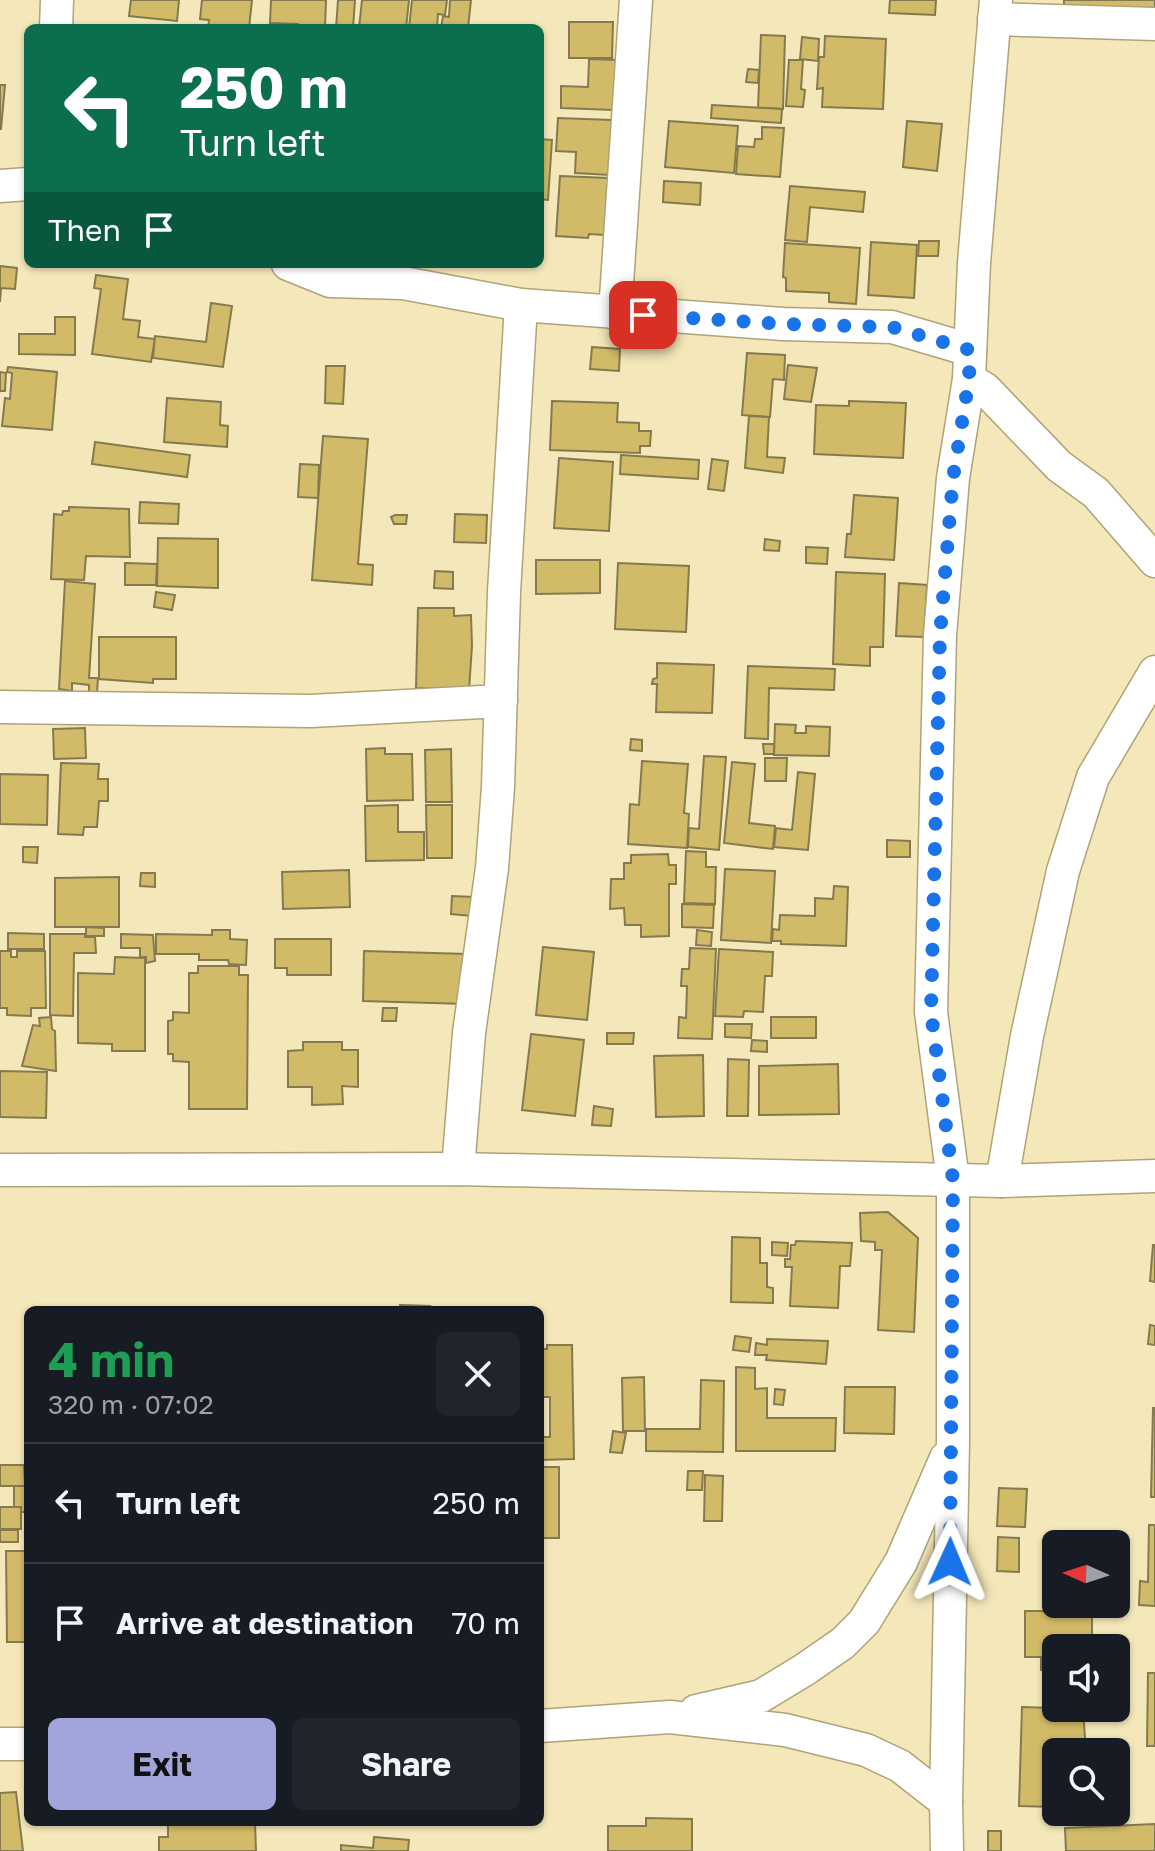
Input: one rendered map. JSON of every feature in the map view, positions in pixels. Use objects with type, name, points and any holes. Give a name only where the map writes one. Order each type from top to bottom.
[{"type":"street","points":[[56,24],[57,0]]},
{"type":"street","points":[[615,313],[636,0]]},
{"type":"street","points":[[947,1851],[953,1180],[931,1012],[940,635],[953,478],[969,365],[995,9],[1155,24]]},
{"type":"street","points":[[0,186],[24,184]]},
{"type":"street","points":[[298,268],[330,281],[403,283],[521,305],[783,324],[892,327],[969,365],[985,389],[1059,466],[1096,493],[1155,561]]},
{"type":"street","points":[[458,1169],[469,1033],[492,868],[521,305]]},
{"type":"street","points":[[1002,1181],[1027,1036],[1063,871],[1093,777],[1155,672]]},
{"type":"street","points":[[0,707],[311,711],[501,701]]},
{"type":"street","points":[[0,1170],[458,1169],[1002,1181],[1155,1176]]},
{"type":"street","points":[[544,1726],[670,1717],[761,1696],[843,1643],[864,1622],[901,1562],[953,1442]]},
{"type":"street","points":[[670,1717],[785,1730],[866,1750],[900,1766],[946,1802]]},
{"type":"street","points":[[0,1744],[24,1744]]},
{"type":"building","points":[[131,0],[179,0],[177,21],[129,16]]},
{"type":"building","points":[[202,0],[252,0],[249,24],[208,24],[209,20],[200,19]]},
{"type":"building","points":[[271,0],[326,0],[325,24],[270,23]]},
{"type":"building","points":[[338,0],[355,0],[353,24],[336,24]]},
{"type":"building","points":[[362,0],[409,0],[406,24],[359,24]]},
{"type":"building","points":[[412,0],[447,0],[445,15],[438,14],[437,24],[409,24]]},
{"type":"building","points":[[450,0],[471,0],[468,24],[442,24],[443,16],[449,17]]},
{"type":"building","points":[[890,0],[936,0],[935,15],[889,13]]},
{"type":"building","points":[[1064,0],[1155,0],[1155,15],[1064,8]]},
{"type":"building","points":[[569,22],[613,22],[612,58],[569,58]]},
{"type":"building","points":[[761,35],[785,36],[783,109],[758,108]]},
{"type":"building","points":[[825,36],[886,39],[883,109],[822,107],[823,88],[817,89],[819,57],[824,57]]},
{"type":"building","points":[[802,37],[819,39],[818,61],[800,59]]},
{"type":"building","points":[[589,59],[616,60],[614,110],[561,108],[561,86],[588,87]]},
{"type":"building","points":[[789,60],[803,60],[803,107],[786,106]]},
{"type":"building","points":[[748,69],[759,70],[758,83],[746,82]]},
{"type":"building","points":[[0,85],[5,85],[1,129],[0,129]]},
{"type":"building","points":[[712,105],[782,109],[781,123],[711,118]]},
{"type":"building","points":[[558,118],[612,120],[610,175],[575,173],[576,152],[556,151]]},
{"type":"building","points":[[669,121],[738,126],[734,173],[665,167]]},
{"type":"building","points":[[907,121],[942,124],[937,171],[903,167]]},
{"type":"building","points":[[762,127],[784,128],[780,177],[736,174],[738,146],[754,147],[755,139],[762,139]]},
{"type":"building","points":[[544,139],[552,140],[548,200],[544,200]]},
{"type":"building","points":[[560,176],[608,178],[605,235],[589,234],[588,238],[556,236]]},
{"type":"building","points":[[664,181],[701,183],[700,205],[663,202]]},
{"type":"building","points":[[790,186],[865,192],[863,212],[810,207],[807,242],[785,240]]},
{"type":"building","points":[[919,241],[939,241],[938,256],[918,256]]},
{"type":"building","points":[[871,242],[917,245],[914,298],[868,295]]},
{"type":"building","points":[[785,243],[860,248],[856,304],[829,302],[829,293],[786,291],[786,278],[783,277]]},
{"type":"building","points":[[0,266],[17,268],[15,289],[1,288],[0,302]]},
{"type":"building","points":[[96,275],[128,279],[123,319],[140,321],[138,337],[155,339],[151,362],[92,354],[101,289],[94,288]]},
{"type":"building","points":[[211,303],[232,306],[223,367],[153,358],[155,336],[206,342]]},
{"type":"building","points":[[55,317],[75,317],[75,355],[19,354],[19,334],[55,334]]},
{"type":"building","points":[[592,347],[620,349],[619,371],[590,369]]},
{"type":"building","points":[[747,353],[785,355],[784,380],[773,379],[770,417],[742,415]]},
{"type":"building","points":[[788,365],[817,368],[811,402],[784,399]]},
{"type":"building","points":[[326,366],[345,366],[343,404],[325,403]]},
{"type":"building","points":[[8,367],[57,372],[52,430],[2,426],[5,398],[10,399],[12,373],[7,372]]},
{"type":"building","points":[[0,372],[6,373],[5,391],[0,391]]},
{"type":"building","points":[[167,398],[221,402],[220,425],[228,426],[227,447],[164,442]]},
{"type":"building","points":[[552,401],[618,403],[617,422],[639,423],[639,431],[651,431],[650,446],[640,446],[640,453],[550,450]]},
{"type":"building","points":[[849,401],[906,403],[903,458],[814,454],[816,405],[849,406]]},
{"type":"building","points":[[749,416],[769,417],[767,457],[785,458],[783,473],[745,468]]},
{"type":"building","points":[[323,436],[368,439],[358,564],[373,565],[372,585],[312,580]]},
{"type":"building","points":[[95,442],[190,455],[187,477],[92,464]]},
{"type":"building","points":[[621,455],[699,460],[698,479],[620,474]]},
{"type":"building","points":[[559,458],[613,462],[609,531],[554,528]]},
{"type":"building","points":[[712,459],[728,461],[724,491],[708,489]]},
{"type":"building","points":[[300,464],[319,465],[318,498],[298,497]]},
{"type":"building","points":[[854,495],[898,498],[894,560],[845,557],[847,534],[851,534]]},
{"type":"building","points":[[140,502],[179,504],[178,524],[139,523]]},
{"type":"building","points":[[69,507],[129,509],[130,557],[86,556],[84,580],[51,579],[54,514],[62,515],[63,511],[69,511]]},
{"type":"building","points":[[455,514],[487,515],[486,543],[454,542]]},
{"type":"building","points":[[407,515],[406,524],[394,524],[391,517]]},
{"type":"building","points":[[158,538],[218,539],[218,588],[157,586]]},
{"type":"building","points":[[765,539],[780,541],[779,551],[764,550]]},
{"type":"building","points":[[806,547],[828,548],[827,564],[806,563]]},
{"type":"building","points":[[536,560],[600,560],[600,593],[536,594]]},
{"type":"building","points":[[125,563],[157,564],[156,585],[125,585]]},
{"type":"building","points":[[618,563],[689,566],[686,632],[615,629]]},
{"type":"building","points":[[435,571],[453,572],[453,589],[434,588]]},
{"type":"building","points":[[836,572],[885,574],[883,647],[870,647],[870,666],[833,664]]},
{"type":"building","points":[[65,581],[95,584],[89,678],[98,678],[97,693],[89,692],[89,685],[72,683],[72,691],[59,689]]},
{"type":"building","points":[[899,583],[927,585],[924,637],[896,636]]},
{"type":"building","points":[[156,592],[175,595],[172,610],[154,607]]},
{"type":"building","points":[[418,608],[454,608],[454,616],[471,615],[469,690],[416,688]]},
{"type":"building","points":[[99,637],[176,637],[176,679],[153,679],[153,683],[99,679]]},
{"type":"building","points":[[657,663],[714,665],[712,713],[656,712],[657,684],[652,684],[653,679],[657,678]]},
{"type":"building","points":[[748,666],[835,669],[834,690],[769,688],[768,739],[745,738]]},
{"type":"building","points":[[775,724],[796,725],[795,733],[806,733],[806,726],[830,727],[829,756],[774,755]]},
{"type":"building","points":[[85,728],[86,758],[54,759],[53,729]]},
{"type":"building","points":[[631,739],[642,740],[642,751],[630,750]]},
{"type":"building","points":[[763,744],[774,744],[774,754],[764,754]]},
{"type":"building","points":[[385,748],[385,754],[412,754],[413,800],[367,801],[366,749]]},
{"type":"building","points":[[451,749],[452,802],[426,802],[425,750]]},
{"type":"building","points":[[704,756],[726,757],[719,850],[688,847],[689,828],[699,829]]},
{"type":"building","points":[[765,758],[787,758],[786,781],[765,781]]},
{"type":"building","points":[[642,761],[688,764],[684,813],[689,814],[687,848],[628,844],[630,804],[639,805]]},
{"type":"building","points":[[732,762],[755,764],[749,823],[775,826],[773,849],[724,843]]},
{"type":"building","points":[[61,763],[99,764],[98,779],[108,779],[108,801],[99,801],[97,827],[84,827],[83,835],[58,834]]},
{"type":"building","points":[[798,772],[815,774],[808,850],[774,847],[776,828],[792,830]]},
{"type":"building","points":[[0,774],[48,775],[47,825],[0,824]]},
{"type":"building","points":[[398,805],[398,832],[424,832],[424,860],[366,861],[365,806]]},
{"type":"building","points":[[426,805],[452,805],[452,858],[427,858]]},
{"type":"building","points":[[887,840],[910,841],[910,857],[887,857]]},
{"type":"building","points":[[23,847],[38,847],[37,863],[23,862]]},
{"type":"building","points":[[686,851],[706,852],[706,867],[716,867],[715,904],[684,903]]},
{"type":"building","points":[[668,854],[669,865],[676,865],[676,884],[669,884],[669,936],[641,937],[641,925],[625,925],[624,908],[610,909],[611,879],[624,879],[624,863],[631,863],[631,855]]},
{"type":"building","points":[[725,869],[775,871],[771,943],[721,940]]},
{"type":"building","points":[[349,870],[350,907],[283,909],[282,872]]},
{"type":"building","points":[[141,873],[155,873],[155,887],[140,886]]},
{"type":"building","points":[[119,877],[119,927],[55,927],[55,878]]},
{"type":"building","points":[[834,886],[848,887],[846,946],[772,941],[773,929],[779,930],[780,915],[815,916],[815,898],[833,899]]},
{"type":"building","points":[[452,896],[473,897],[472,916],[451,914]]},
{"type":"building","points":[[682,904],[714,905],[713,928],[682,927]]},
{"type":"building","points":[[86,927],[104,928],[104,936],[86,936]]},
{"type":"building","points":[[212,930],[230,930],[230,939],[247,940],[246,965],[229,964],[228,960],[199,960],[199,954],[156,954],[156,934],[212,935]]},
{"type":"building","points":[[697,930],[712,932],[711,946],[696,945]]},
{"type":"building","points":[[8,933],[44,934],[44,949],[8,949]]},
{"type":"building","points":[[50,934],[95,937],[96,953],[74,953],[73,1016],[50,1015]]},
{"type":"building","points":[[121,934],[153,935],[155,961],[146,963],[146,957],[140,957],[140,948],[121,948]]},
{"type":"building","points":[[275,939],[331,939],[331,975],[287,975],[287,968],[275,968]]},
{"type":"building","points":[[543,947],[594,952],[587,1020],[536,1015]]},
{"type":"building","points":[[690,948],[716,949],[712,1039],[678,1038],[679,1017],[686,1018],[687,986],[681,986],[682,969],[689,969]]},
{"type":"building","points":[[719,949],[773,952],[772,976],[765,976],[763,1012],[744,1011],[743,1017],[715,1016]]},
{"type":"building","points":[[0,951],[11,951],[11,957],[17,957],[17,951],[45,951],[46,1008],[31,1008],[31,1016],[7,1015],[7,1008],[0,1008]]},
{"type":"building","points":[[364,951],[467,954],[466,1004],[363,1001]]},
{"type":"building","points":[[115,957],[145,958],[145,1051],[112,1051],[112,1044],[78,1043],[78,973],[114,974]]},
{"type":"building","points":[[198,966],[239,966],[239,975],[248,975],[247,1109],[189,1109],[189,1062],[173,1061],[173,1054],[168,1054],[168,1021],[173,1020],[173,1012],[189,1013],[189,973],[198,973]]},
{"type":"building","points":[[383,1008],[397,1008],[396,1021],[382,1021]]},
{"type":"building","points":[[51,1017],[55,1031],[56,1071],[22,1066],[33,1025],[40,1026],[39,1018]]},
{"type":"building","points":[[771,1017],[816,1017],[816,1038],[771,1038]]},
{"type":"building","points":[[725,1024],[752,1024],[751,1038],[725,1037]]},
{"type":"building","points":[[607,1033],[634,1033],[633,1044],[607,1044]]},
{"type":"building","points":[[531,1034],[584,1040],[575,1116],[522,1110]]},
{"type":"building","points":[[752,1040],[767,1041],[767,1052],[751,1051]]},
{"type":"building","points":[[303,1042],[342,1042],[342,1050],[358,1050],[358,1087],[342,1086],[343,1104],[312,1105],[312,1087],[288,1087],[288,1051],[303,1050]]},
{"type":"building","points":[[703,1055],[704,1116],[656,1117],[654,1056]]},
{"type":"building","points":[[728,1059],[749,1060],[748,1116],[727,1116]]},
{"type":"building","points":[[838,1064],[839,1114],[759,1115],[759,1066]]},
{"type":"building","points":[[0,1071],[47,1072],[46,1118],[0,1117]]},
{"type":"building","points":[[594,1106],[613,1109],[611,1126],[592,1125]]},
{"type":"building","points":[[888,1212],[918,1238],[914,1332],[878,1330],[882,1250],[875,1250],[875,1242],[861,1241],[860,1213]]},
{"type":"building","points":[[732,1237],[760,1238],[760,1263],[767,1263],[767,1287],[773,1288],[773,1303],[731,1302]]},
{"type":"building","points":[[796,1241],[852,1243],[850,1266],[840,1266],[838,1308],[790,1306],[792,1267],[785,1267],[785,1259],[790,1259],[791,1245],[795,1245]]},
{"type":"building","points":[[772,1242],[788,1243],[787,1256],[772,1255]]},
{"type":"building","points":[[1155,1245],[1155,1282],[1150,1281]]},
{"type":"building","points":[[1150,1325],[1155,1326],[1155,1345],[1148,1344]]},
{"type":"building","points":[[735,1336],[751,1338],[749,1352],[733,1350]]},
{"type":"building","points":[[767,1339],[828,1341],[826,1364],[766,1360],[767,1355],[755,1355],[756,1343],[767,1345]]},
{"type":"building","points":[[547,1345],[572,1345],[574,1459],[544,1460],[544,1437],[550,1437],[550,1397],[544,1397],[544,1349]]},
{"type":"building","points":[[736,1367],[755,1368],[755,1389],[767,1388],[767,1418],[836,1418],[835,1451],[736,1451]]},
{"type":"building","points":[[644,1377],[645,1431],[623,1431],[622,1378]]},
{"type":"building","points":[[701,1380],[724,1381],[723,1452],[646,1451],[646,1429],[700,1429]]},
{"type":"building","points":[[845,1387],[895,1387],[894,1434],[844,1433]]},
{"type":"building","points":[[775,1389],[785,1390],[783,1405],[774,1404]]},
{"type":"building","points":[[1153,1408],[1155,1497],[1151,1497]]},
{"type":"building","points":[[613,1431],[626,1433],[622,1453],[610,1452]]},
{"type":"building","points":[[0,1465],[24,1465],[24,1486],[0,1486]]},
{"type":"building","points":[[544,1467],[559,1467],[559,1538],[544,1538]]},
{"type":"building","points":[[688,1471],[703,1471],[702,1490],[687,1490]]},
{"type":"building","points":[[705,1475],[723,1476],[722,1521],[704,1521]]},
{"type":"building","points":[[14,1486],[24,1486],[24,1512],[21,1512],[21,1507],[14,1507]]},
{"type":"building","points":[[999,1488],[1027,1489],[1025,1527],[997,1526]]},
{"type":"building","points":[[0,1507],[21,1507],[21,1529],[0,1529]]},
{"type":"building","points":[[1149,1525],[1155,1525],[1155,1606],[1139,1605],[1140,1581],[1148,1582]]},
{"type":"building","points":[[0,1530],[18,1530],[18,1542],[0,1542]]},
{"type":"building","points":[[998,1537],[1019,1538],[1019,1572],[997,1571]]},
{"type":"building","points":[[6,1551],[24,1551],[24,1642],[7,1642]]},
{"type":"building","points":[[1025,1611],[1042,1611],[1042,1618],[1092,1618],[1092,1634],[1042,1634],[1041,1670],[1041,1657],[1025,1657]]},
{"type":"building","points":[[1148,1673],[1155,1673],[1155,1746],[1147,1746]]},
{"type":"building","points":[[1022,1707],[1042,1708],[1042,1722],[1084,1722],[1085,1738],[1042,1738],[1042,1807],[1019,1806]]},
{"type":"building","points":[[16,1792],[23,1851],[0,1851],[0,1793]]},
{"type":"building","points":[[646,1818],[692,1819],[692,1851],[608,1851],[608,1826],[646,1826]]},
{"type":"building","points":[[1155,1824],[1155,1851],[1066,1851],[1065,1828]]},
{"type":"building","points":[[168,1826],[255,1826],[256,1851],[159,1851],[159,1837],[168,1837]]},
{"type":"building","points":[[988,1831],[1001,1831],[1001,1851],[988,1851]]},
{"type":"building","points":[[374,1837],[409,1840],[408,1851],[341,1851],[341,1845],[373,1848]]},
{"type":"route","points":[[643,315],[892,327],[970,350],[969,379],[953,478],[940,635],[931,1012],[953,1180],[950,1562]]}]
